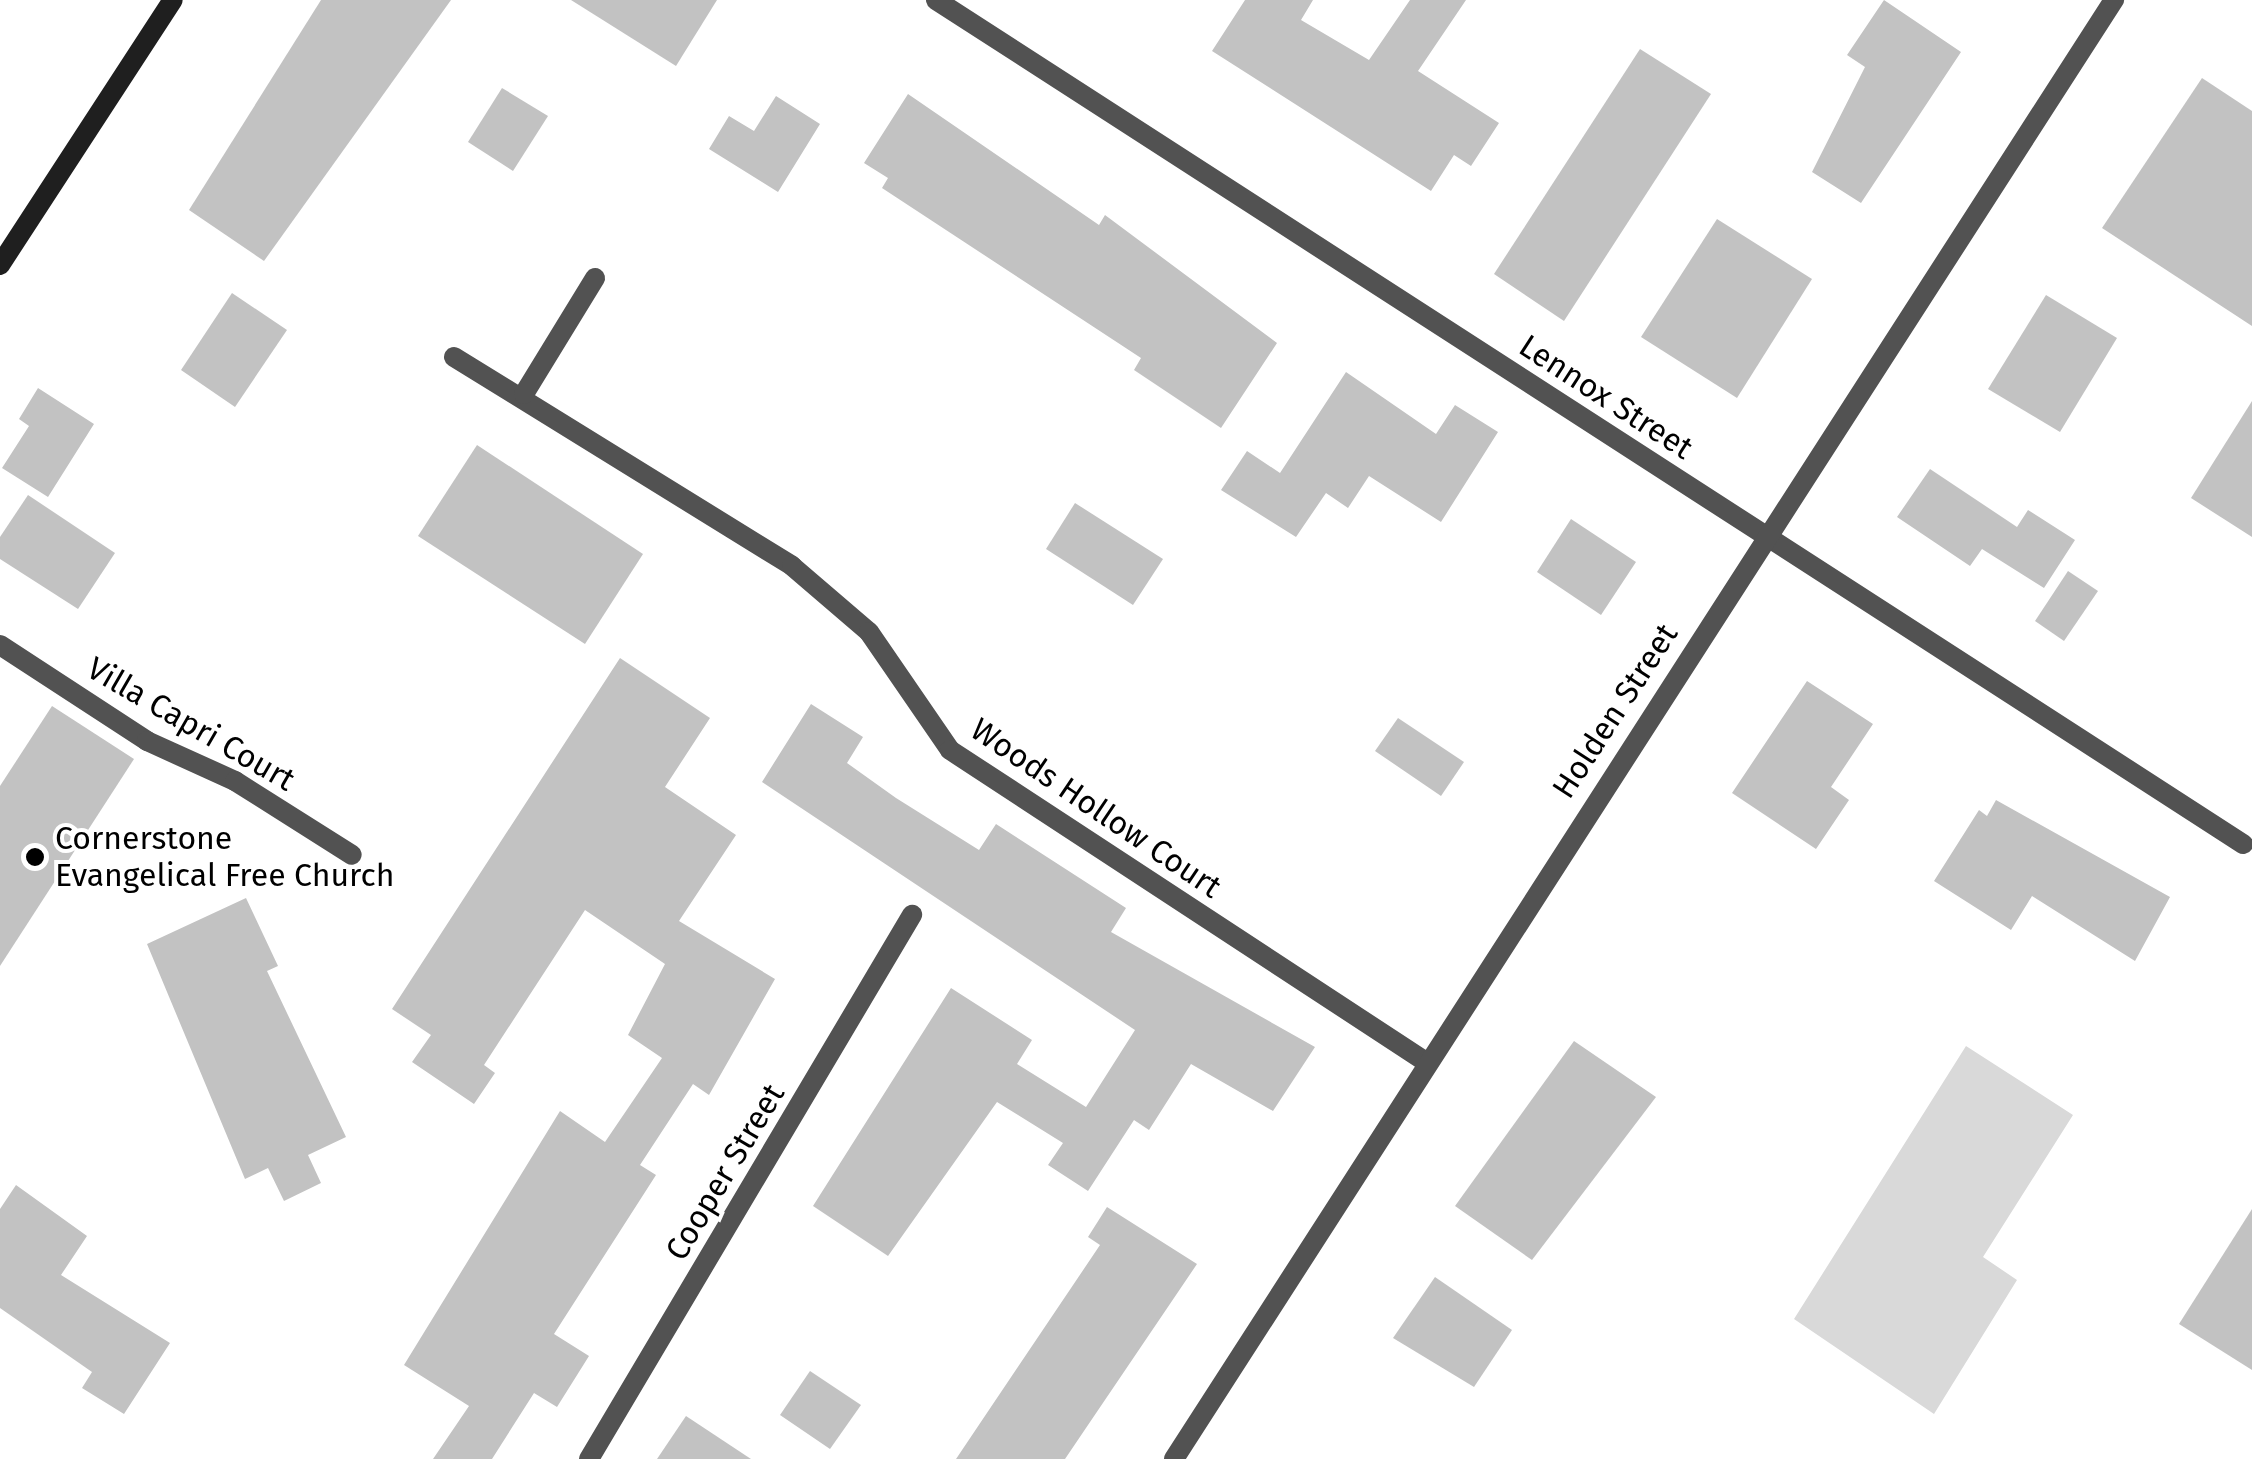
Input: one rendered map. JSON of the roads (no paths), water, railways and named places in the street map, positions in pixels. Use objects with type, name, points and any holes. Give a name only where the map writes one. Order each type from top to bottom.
[{"type":"street","points":[[0,265],[173,0]]},
{"type":"street","name":"Lennox Street","points":[[936,0],[2244,844]]},
{"type":"street","name":"Holden Street","points":[[1174,1459],[1764,534],[2114,0]]},
{"type":"street","points":[[524,394],[595,278]]},
{"type":"street","name":"Woods Hollow Court","points":[[454,356],[524,394],[832,597],[869,632],[950,750],[1426,1062]]},
{"type":"street","name":"Villa Capri Court","points":[[0,645],[147,741],[235,780],[352,855]]},
{"type":"street","name":"Cooper Street","points":[[589,1459],[912,916]]},
{"type":"place","name":"Cornerstone Evangelical Free Church","points":[[35,857]]}]
